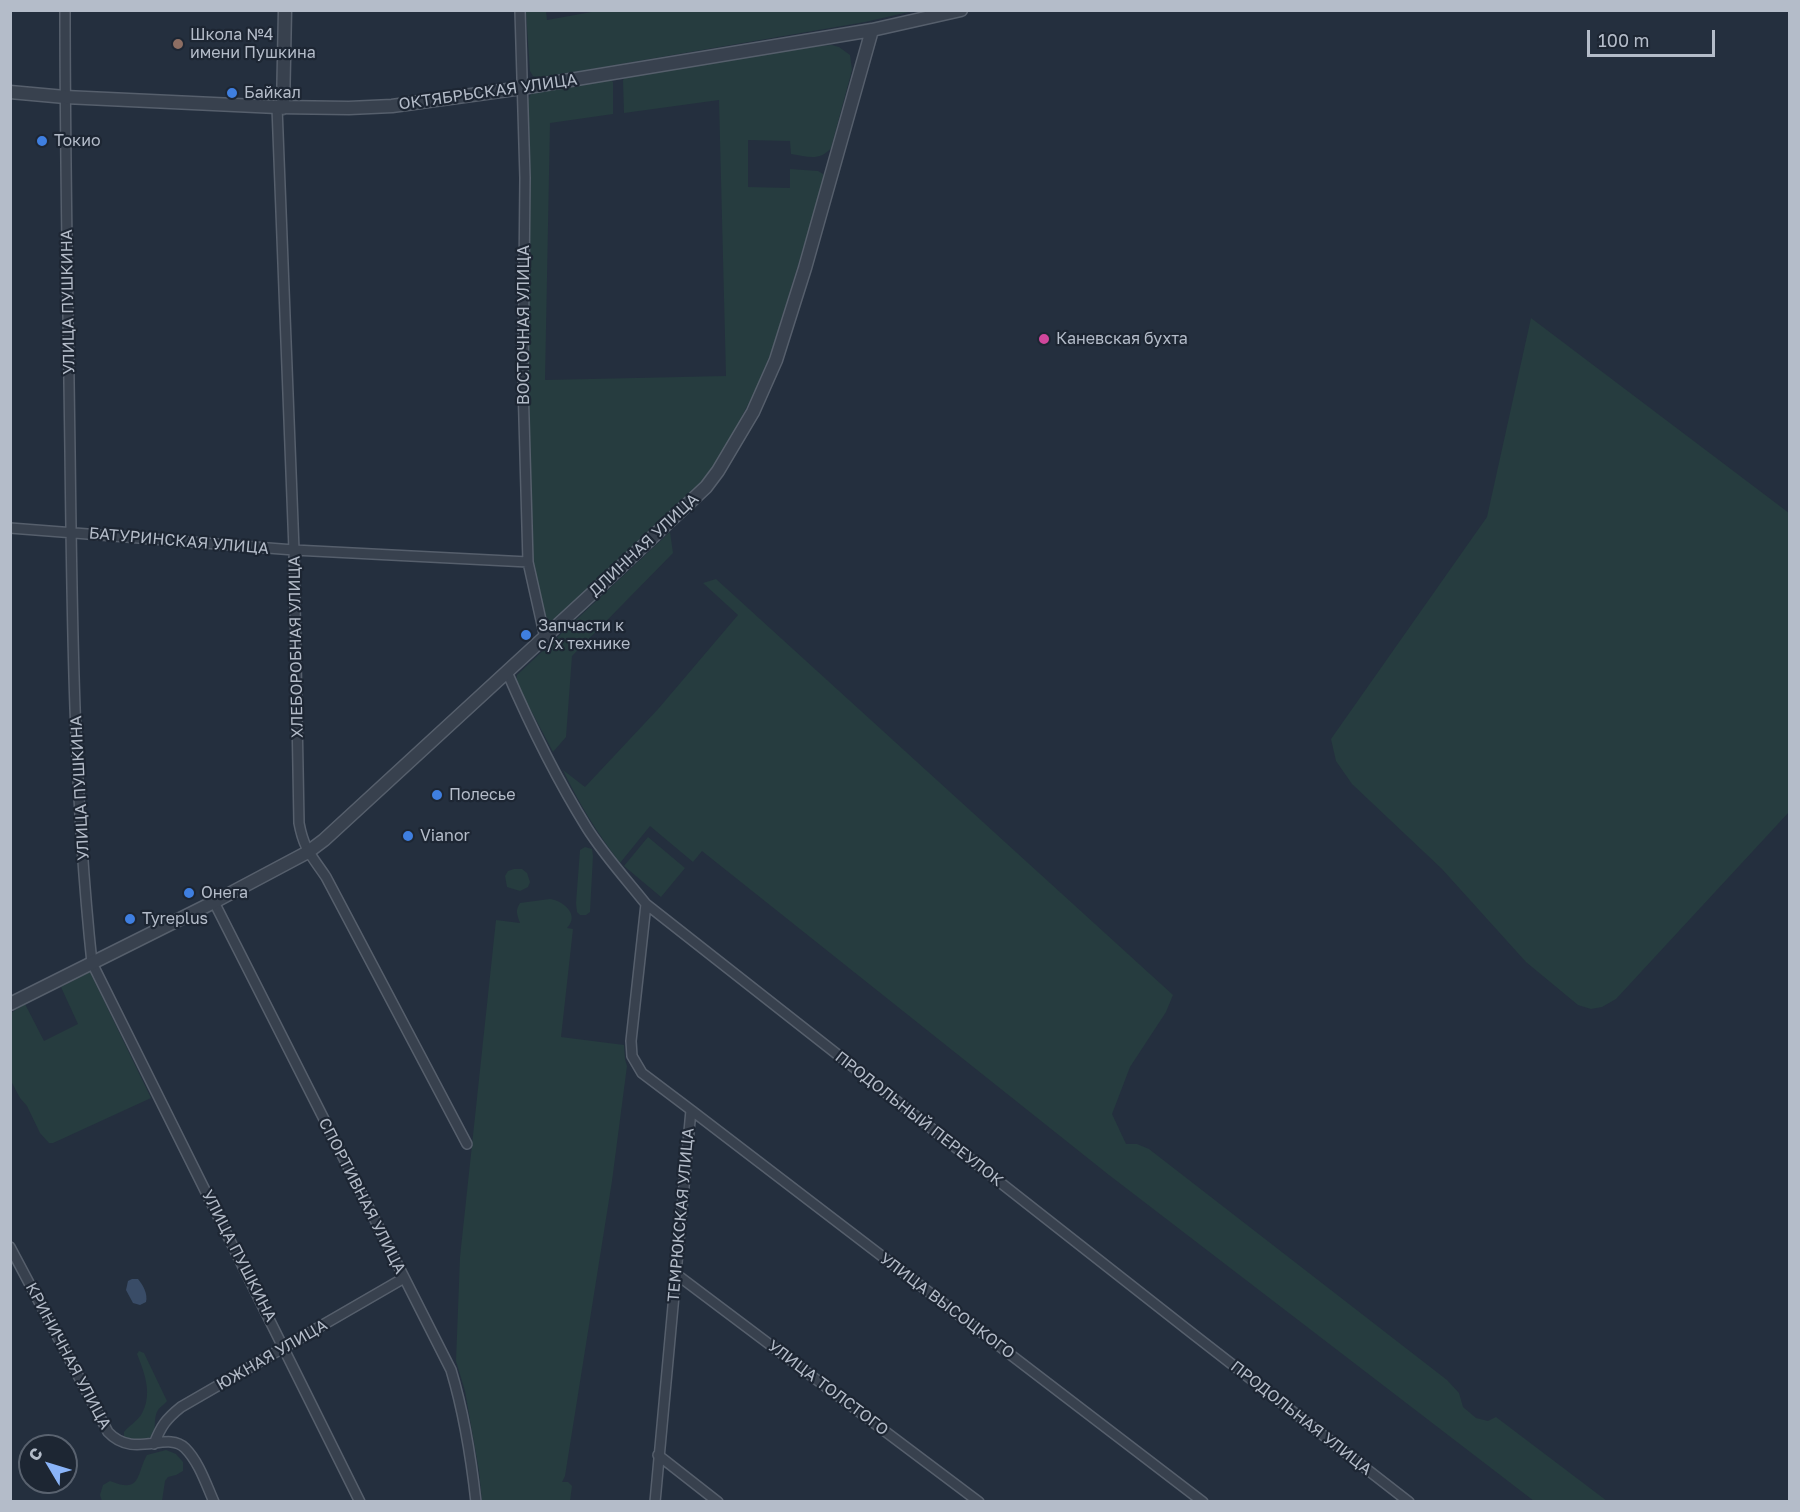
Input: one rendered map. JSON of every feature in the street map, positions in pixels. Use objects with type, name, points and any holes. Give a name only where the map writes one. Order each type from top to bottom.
[{"type":"street","name":"УЛИЦА ПУШКИНА","points":[[65,10],[71,531],[76,721],[86,908],[92,963],[360,1502]]},
{"type":"street","name":"ХЛЕБОРОБНАЯ УЛИЦА","points":[[285,10],[280,107],[294,550],[299,823],[308,852],[326,877],[467,1144]]},
{"type":"street","name":"ВОСТОЧНАЯ УЛИЦА","points":[[520,10],[525,178],[523,383],[528,562],[544,638]]},
{"type":"street","name":"ОКТЯБРЬСКАЯ УЛИЦА","points":[[10,92],[65,97],[280,107],[371,107],[522,88],[872,30],[961,10]]},
{"type":"street","name":"ДЛИННАЯ УЛИЦА","points":[[10,1004],[214,902],[308,852],[346,822],[706,487],[753,412],[776,360],[806,268],[872,30]]},
{"type":"street","name":"БАТУРИНСКАЯ УЛИЦА","points":[[10,528],[294,550],[528,562]]},
{"type":"street","points":[[507,672],[536,735],[587,828],[646,904]]},
{"type":"street","name":"СПОРТИВНАЯ УЛИЦА","points":[[214,902],[444,1354],[453,1376],[463,1415],[476,1502]]},
{"type":"street","name":"ТЕМРЮКСКАЯ УЛИЦА","points":[[646,904],[631,1041],[632,1056],[642,1073],[691,1110],[655,1502]]},
{"type":"street","name":"ПРОДОЛЬНЫЙ ПЕРЕУЛОК","points":[[646,904],[1192,1334]]},
{"type":"street","name":"УЛИЦА ВЫСОЦКОГО","points":[[691,1110],[1203,1502]]},
{"type":"street","name":"КРИНИЧНАЯ УЛИЦА","points":[[10,1247],[108,1432],[125,1444],[137,1446],[173,1442],[186,1448],[199,1469],[214,1502]]},
{"type":"street","name":"УЛИЦА ТОЛСТОГО","points":[[676,1274],[979,1502]]},
{"type":"street","name":"ЮЖНАЯ УЛИЦА","points":[[154,1444],[167,1418],[181,1407],[285,1349],[404,1278]]},
{"type":"street","name":"ПРОДОЛЬНАЯ УЛИЦА","points":[[1192,1334],[1409,1502]]},
{"type":"street","points":[[658,1455],[718,1502]]},
{"type":"green space","points":[[526,11],[546,11],[547,20],[597,11],[913,11],[865,22],[539,78],[533,76],[530,71]]},
{"type":"green space","points":[[832,45],[850,55],[852,70],[831,148],[817,157],[808,157],[791,154],[790,141],[748,140],[748,187],[790,188],[790,169],[818,171],[823,174],[824,180],[772,350],[756,389],[716,466],[704,481],[561,618],[553,621],[547,619],[532,558],[527,383],[528,99],[532,93],[610,79],[613,82],[613,114],[550,123],[545,380],[726,376],[719,100],[624,113],[623,80],[626,76]]},
{"type":"green space","points":[[1531,318],[1789,513],[1789,812],[1616,999],[1602,1007],[1591,1009],[1578,1005],[1526,962],[1442,869],[1352,784],[1336,761],[1331,739],[1487,517]]},
{"type":"green space","points":[[670,532],[673,553],[572,656],[566,737],[553,752],[516,682],[517,675]]},
{"type":"green space","points":[[716,579],[1173,995],[1166,1012],[1130,1067],[1112,1114],[1126,1144],[1137,1144],[1149,1149],[1447,1380],[1459,1393],[1463,1407],[1476,1418],[1488,1421],[1496,1417],[1607,1501],[1534,1501],[1109,1175],[702,851],[693,862],[650,826],[620,863],[589,818],[563,770],[585,787],[659,708],[738,615],[703,583]]},
{"type":"green space","points":[[648,837],[685,868],[661,897],[624,866]]},
{"type":"green space","points":[[585,847],[592,849],[593,856],[590,912],[580,915],[577,912],[576,903],[580,850]]},
{"type":"green space","points":[[522,869],[527,873],[530,882],[528,887],[520,891],[507,887],[505,876],[508,871]]},
{"type":"green space","points":[[550,899],[569,909],[572,918],[567,928],[573,929],[561,1037],[624,1045],[627,1066],[612,1181],[565,1476],[562,1482],[568,1482],[572,1486],[570,1501],[482,1501],[465,1391],[456,1361],[460,1257],[496,920],[520,923],[517,908],[520,903]]},
{"type":"green space","points":[[90,972],[151,1098],[49,1143],[40,1133],[11,1081],[11,1013],[25,1004],[44,1041],[78,1024],[61,987]]},
{"type":"green space","points":[[139,1351],[144,1353],[167,1401],[157,1412],[153,1434],[145,1439],[133,1440],[124,1437],[124,1432],[141,1415],[147,1400],[145,1377],[137,1354]]},
{"type":"green space","points":[[166,1450],[176,1454],[183,1462],[183,1471],[168,1477],[165,1481],[162,1501],[102,1501],[100,1495],[103,1485],[110,1481],[128,1485],[133,1483],[147,1455]]},
{"type":"water","points":[[138,1279],[146,1293],[146,1302],[140,1305],[133,1303],[126,1290],[128,1281]]},
{"type":"place","name":"Школа №4 имени Пушкина","points":[[178,44]]},
{"type":"place","name":"Байкал","points":[[232,93]]},
{"type":"place","name":"Токио","points":[[42,141]]},
{"type":"place","name":"Каневская бухта","points":[[1044,339]]},
{"type":"place","name":"Запчасти к с/х технике","points":[[526,635]]},
{"type":"place","name":"Полесье","points":[[437,795]]},
{"type":"place","name":"Vianor","points":[[408,836]]},
{"type":"place","name":"Онега","points":[[189,893]]},
{"type":"place","name":"Tyreplus","points":[[130,919]]}]
